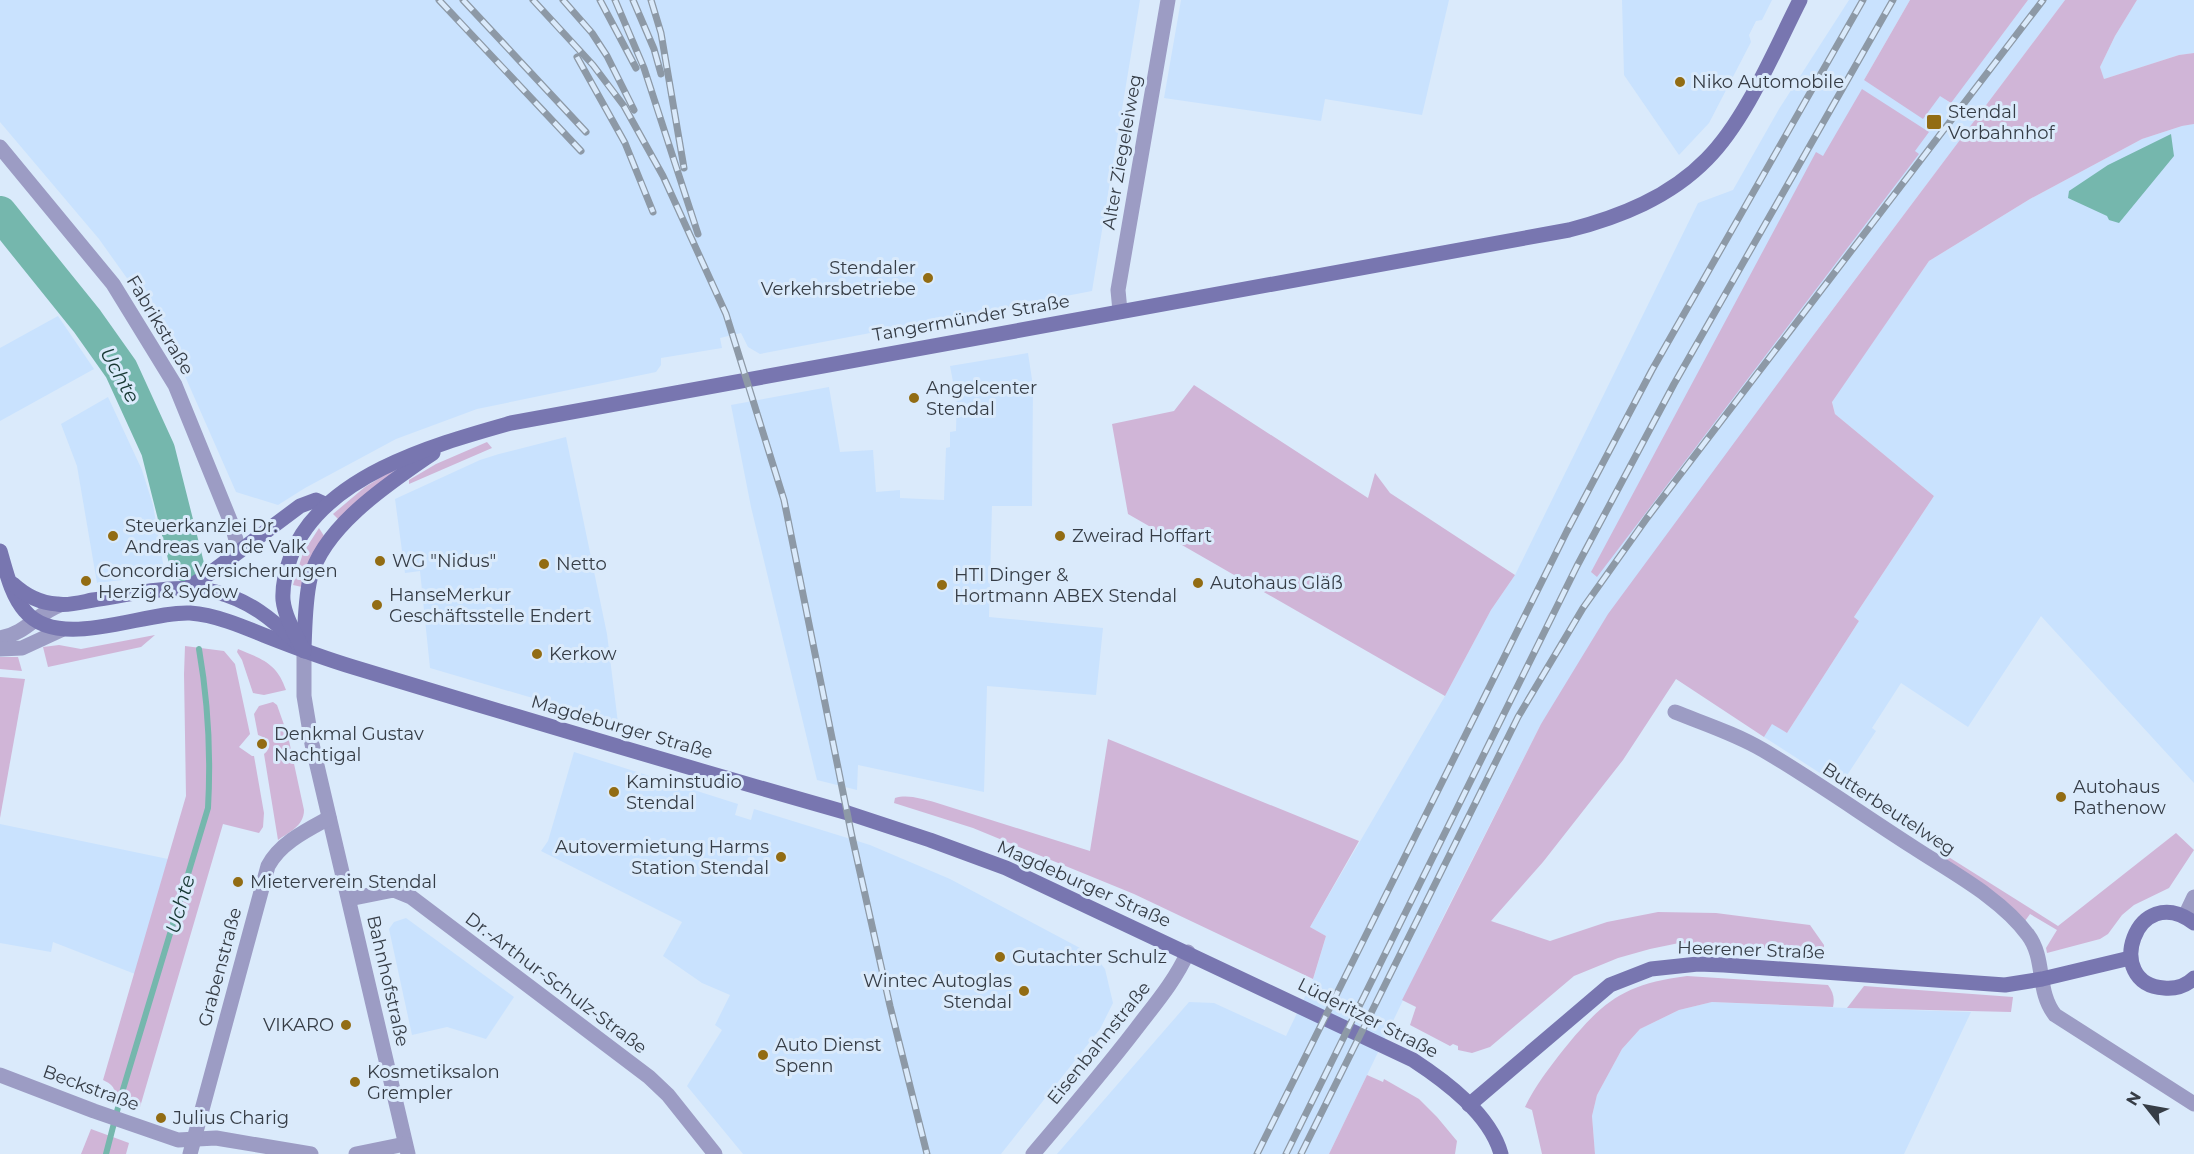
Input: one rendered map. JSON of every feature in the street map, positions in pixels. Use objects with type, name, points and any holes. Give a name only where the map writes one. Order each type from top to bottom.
[{"type":"main road","name":"Tangermünder Straße","points":[[304,651],[283,601],[284,578],[299,539],[327,505],[370,475],[412,455],[511,423],[1569,230],[1604,221],[1671,189],[1715,150],[1739,118],[1800,0]]},
{"type":"main road","name":"Tangermünder Straße","points":[[304,651],[310,579],[322,550],[334,533],[386,485],[448,443]]},
{"type":"main road","points":[[185,590],[300,506],[316,500],[327,505]]},
{"type":"main road","points":[[0,551],[10,581],[25,612],[35,620],[61,630],[89,628],[165,614],[191,613],[241,626],[304,651]]},
{"type":"main road","points":[[10,581],[35,600],[60,605]]},
{"type":"main road","name":"Magdeburger Straße","points":[[60,605],[161,590],[200,589],[217,592],[239,600],[271,619],[304,651],[921,837],[1006,868],[1188,952]]},
{"type":"main road","points":[[2189,920],[2164,913],[2154,915],[2144,921],[2132,938],[2130,958],[2141,978],[2160,988],[2171,989],[2182,986],[2194,978]]},
{"type":"main road","name":"Lüderitzer Straße","points":[[1188,952],[1397,1052],[1436,1075],[1469,1105],[1488,1127],[1501,1154]]},
{"type":"main road","name":"Heerener Straße","points":[[1469,1105],[1610,985],[1651,969],[1698,964],[1724,965],[2005,985],[2042,979],[2130,958]]},
{"type":"street","name":"Alter Ziegeleiweg","points":[[1120,311],[1118,290],[1168,0]]},
{"type":"street","name":"Fabrikstraße","points":[[0,147],[113,284],[175,386],[232,525],[239,550]]},
{"type":"street","points":[[0,638],[20,632],[60,605]]},
{"type":"street","points":[[0,649],[22,648],[61,630]]},
{"type":"street","name":"Bahnhofstraße","points":[[304,651],[303,678],[312,744],[407,1149]]},
{"type":"street","name":"Butterbeutelweg","points":[[1676,712],[1762,749],[2002,907],[2030,937],[2039,960],[2042,979]]},
{"type":"street","name":"Grabenstraße","points":[[192,1147],[268,866],[277,853],[301,834],[329,818]]},
{"type":"street","name":"Dr.-Arthur-Schulz-Straße","points":[[349,899],[394,890],[411,897],[649,1077],[668,1095],[715,1154]]},
{"type":"street","points":[[2189,920],[2194,897]]},
{"type":"street","name":"Eisenbahnstraße","points":[[1033,1154],[1141,1023],[1175,977],[1188,952]]},
{"type":"street","points":[[2042,979],[2043,994],[2055,1015],[2194,1104]]},
{"type":"street","name":"Beckstraße","points":[[0,1075],[192,1147],[216,1138],[311,1154]]},
{"type":"street","points":[[356,1154],[407,1149]]},
{"type":"shaded area","points":[[0,0],[1140,0],[1092,291],[760,354],[748,347],[741,333],[720,338],[722,348],[661,358],[661,365],[656,372],[477,409],[396,439],[278,505],[236,492],[166,333],[99,239],[0,122]]},
{"type":"shaded area","points":[[1181,0],[1449,0],[1422,115],[1325,99],[1321,121],[1164,98]]},
{"type":"shaded area","name":"Niko Automobile","points":[[1622,0],[1772,0],[1762,20],[1756,21],[1749,35],[1751,42],[1709,123],[1679,155],[1624,75]]},
{"type":"shaded area","points":[[1849,0],[1910,0],[1864,80],[1940,95],[1950,103],[2028,0],[2065,0],[1812,337],[1541,724],[1446,911],[1329,1154],[1057,1154],[1189,1002],[1214,1003],[1286,1036],[1313,980],[1326,936],[1310,927],[1445,696],[1491,610],[1515,575],[1698,203],[1733,190],[1779,109]]},
{"type":"shaded area","points":[[1910,0],[2028,0],[1951,103],[1940,96],[1923,119],[1864,80]]},
{"type":"shaded area","points":[[2065,0],[2137,0],[2115,36],[2100,67],[2104,79],[2179,55],[2194,53],[2194,124],[2142,139],[2030,199],[1929,261],[1832,402],[1835,414],[1934,496],[1854,617],[1859,621],[1787,733],[1772,724],[1764,737],[1676,679],[1623,760],[1543,862],[1491,921],[1550,941],[1607,922],[1658,912],[1716,913],[1810,925],[1824,945],[1824,952],[1679,943],[1618,958],[1574,976],[1490,1047],[1472,1053],[1458,1050],[1458,1046],[1453,1044],[1450,1046],[1410,1025],[1416,1007],[1402,1000],[1541,724],[1608,614]]},
{"type":"shaded area","points":[[2137,0],[2194,0],[2194,53],[2179,55],[2104,79],[2100,67],[2115,36]]},
{"type":"shaded area","points":[[1862,89],[1929,132],[1915,151],[1919,154],[1597,577],[1591,572],[1816,152],[1823,156]]},
{"type":"shaded area","points":[[2194,124],[2194,783],[2041,616],[1968,727],[1901,683],[1872,728],[1876,731],[1840,786],[1764,737],[1772,723],[1787,733],[1859,621],[1854,617],[1934,496],[1835,414],[1832,401],[1929,261],[2030,199],[2142,139]]},
{"type":"shaded area","points":[[2171,134],[2174,156],[2119,223],[2068,198],[2069,191],[2108,165]]},
{"type":"shaded area","points":[[58,316],[94,369],[0,421],[0,348]]},
{"type":"shaded area","points":[[1028,353],[1033,386],[1032,506],[992,506],[989,617],[1103,628],[1096,695],[987,686],[984,792],[858,765],[857,790],[817,780],[751,507],[731,405],[829,387],[840,452],[873,450],[876,492],[900,490],[900,498],[944,500],[946,448],[950,447],[950,432],[956,431],[957,388],[954,387],[950,366]]},
{"type":"shaded area","points":[[1194,385],[1368,498],[1375,473],[1390,493],[1515,575],[1491,610],[1445,696],[1128,514],[1112,424],[1174,411]]},
{"type":"shaded area","points":[[108,397],[142,470],[153,505],[165,575],[97,583],[77,466],[61,424]]},
{"type":"shaded area","points":[[566,437],[607,634],[618,723],[430,668],[420,571],[405,573],[395,499],[480,460]]},
{"type":"shaded area","points":[[487,442],[492,448],[409,484],[409,480],[436,464]]},
{"type":"shaded area","points":[[401,465],[339,520],[333,514],[365,487]]},
{"type":"shaded area","points":[[319,528],[324,536],[307,565],[302,587],[293,585],[303,553]]},
{"type":"shaded area","points":[[155,635],[141,647],[48,667],[43,647],[59,645],[81,649]]},
{"type":"shaded area","points":[[185,646],[224,651],[235,664],[250,734],[239,747],[254,756],[264,813],[263,827],[259,833],[223,824],[140,1107],[114,1099],[113,1087],[103,1080],[186,796]]},
{"type":"shaded area","points":[[238,649],[268,663],[278,674],[286,690],[264,695],[253,693],[237,652]]},
{"type":"shaded area","points":[[0,657],[18,657],[22,671],[0,669]]},
{"type":"shaded area","points":[[0,677],[25,679],[0,818]]},
{"type":"shaded area","points":[[273,702],[277,705],[288,736],[304,810],[299,824],[278,840],[264,754],[269,743],[268,739],[258,735],[254,714],[259,706]]},
{"type":"shaded area","points":[[1108,739],[1359,841],[1310,927],[1326,936],[1313,979],[1134,894],[973,828],[894,803],[895,798],[900,797],[925,800],[1090,851]]},
{"type":"shaded area","points":[[574,752],[738,804],[735,815],[751,820],[754,809],[870,845],[950,879],[1095,956],[1105,969],[1113,1003],[1100,1029],[1001,1154],[743,1154],[687,1086],[722,1030],[715,1025],[730,995],[702,983],[663,956],[682,922],[541,851],[548,841]]},
{"type":"shaded area","points":[[0,824],[168,859],[135,974],[53,942],[51,952],[0,943]]},
{"type":"shaded area","points":[[2176,833],[2194,850],[2169,888],[2134,905],[2122,915],[2108,934],[2100,939],[2047,953],[2046,948],[2057,930],[2030,914],[2025,921],[1944,861],[1947,856],[2058,926]]},
{"type":"shaded area","points":[[406,918],[514,997],[486,1039],[447,1027],[412,1035],[389,929],[394,922]]},
{"type":"shaded area","points":[[1687,976],[1828,985],[1833,995],[1833,1007],[1712,1002],[1679,1010],[1640,1029],[1622,1049],[1597,1095],[1592,1116],[1595,1154],[1542,1154],[1532,1110],[1525,1107],[1538,1084],[1564,1049],[1591,1018],[1616,998],[1647,984]]},
{"type":"shaded area","points":[[1864,986],[2013,997],[2011,1012],[1847,1008]]},
{"type":"shaded area","points":[[1712,1002],[1971,1012],[1904,1154],[1595,1154],[1592,1116],[1597,1095],[1622,1049],[1640,1029],[1679,1010]]},
{"type":"shaded area","points":[[1367,1075],[1383,1082],[1384,1079],[1419,1099],[1457,1141],[1455,1154],[1329,1154]]},
{"type":"shaded area","points":[[91,1129],[129,1143],[126,1154],[81,1154]]},
{"type":"waterway","name":"Uchte","points":[[0,213],[87,321],[121,369],[158,450],[187,565]]},
{"type":"waterway","name":"Uchte","points":[[106,1154],[121,1096],[208,808],[208,728],[199,649]]},
{"type":"railway","points":[[439,0],[581,151]]},
{"type":"railway","points":[[463,0],[586,132]]},
{"type":"railway","points":[[533,0],[593,65],[624,106],[663,176],[726,314],[784,500],[851,832],[890,1006],[927,1154]]},
{"type":"railway","points":[[563,0],[592,33],[607,56],[634,110]]},
{"type":"railway","points":[[600,0],[636,68]]},
{"type":"railway","points":[[615,0],[644,68],[698,234]]},
{"type":"railway","points":[[633,0],[654,49],[661,74]]},
{"type":"railway","points":[[651,0],[661,33],[684,168]]},
{"type":"railway","points":[[1257,1154],[1567,531],[1652,370],[1863,0]]},
{"type":"railway","points":[[1286,1154],[1577,566],[1674,384],[1893,0]]},
{"type":"railway","points":[[1301,1154],[1518,717],[1583,608],[1647,518],[2043,0]]},
{"type":"railway","points":[[577,57],[625,143],[653,212]]},
{"type":"place","name":"Niko Automobile","points":[[1680,82]]},
{"type":"place","name":"Stendal Vorbahnhof","points":[[1934,122]]},
{"type":"place","name":"Stendaler Verkehrsbetriebe","points":[[928,278]]},
{"type":"place","name":"Angelcenter Stendal","points":[[914,398]]},
{"type":"place","name":"Steuerkanzlei Dr. Andreas van de Valk","points":[[113,536]]},
{"type":"place","name":"Zweirad Hoffart","points":[[1060,536]]},
{"type":"place","name":"WG \"Nidus\"","points":[[380,561]]},
{"type":"place","name":"Netto","points":[[544,564]]},
{"type":"place","name":"Concordia Versicherungen Herzig & Sydow","points":[[86,581]]},
{"type":"place","name":"Autohaus Gläß","points":[[1198,583]]},
{"type":"place","name":"HTI Dinger & Hortmann ABEX Stendal","points":[[942,585]]},
{"type":"place","name":"HanseMerkur Geschäftsstelle Endert","points":[[377,605]]},
{"type":"place","name":"Kerkow","points":[[537,654]]},
{"type":"place","name":"Denkmal Gustav Nachtigal","points":[[262,744]]},
{"type":"place","name":"Kaminstudio Stendal","points":[[614,792]]},
{"type":"place","name":"Autohaus Rathenow","points":[[2061,797]]},
{"type":"place","name":"Autovermietung Harms Station Stendal","points":[[781,857]]},
{"type":"place","name":"Mieterverein Stendal","points":[[238,882]]},
{"type":"place","name":"Gutachter Schulz","points":[[1000,957]]},
{"type":"place","name":"Wintec Autoglas Stendal","points":[[1024,991]]},
{"type":"place","name":"VIKARO","points":[[346,1025]]},
{"type":"place","name":"Auto Dienst Spenn","points":[[763,1055]]},
{"type":"place","name":"Kosmetiksalon Grempler","points":[[355,1082]]},
{"type":"place","name":"Julius Charig","points":[[161,1118]]}]
